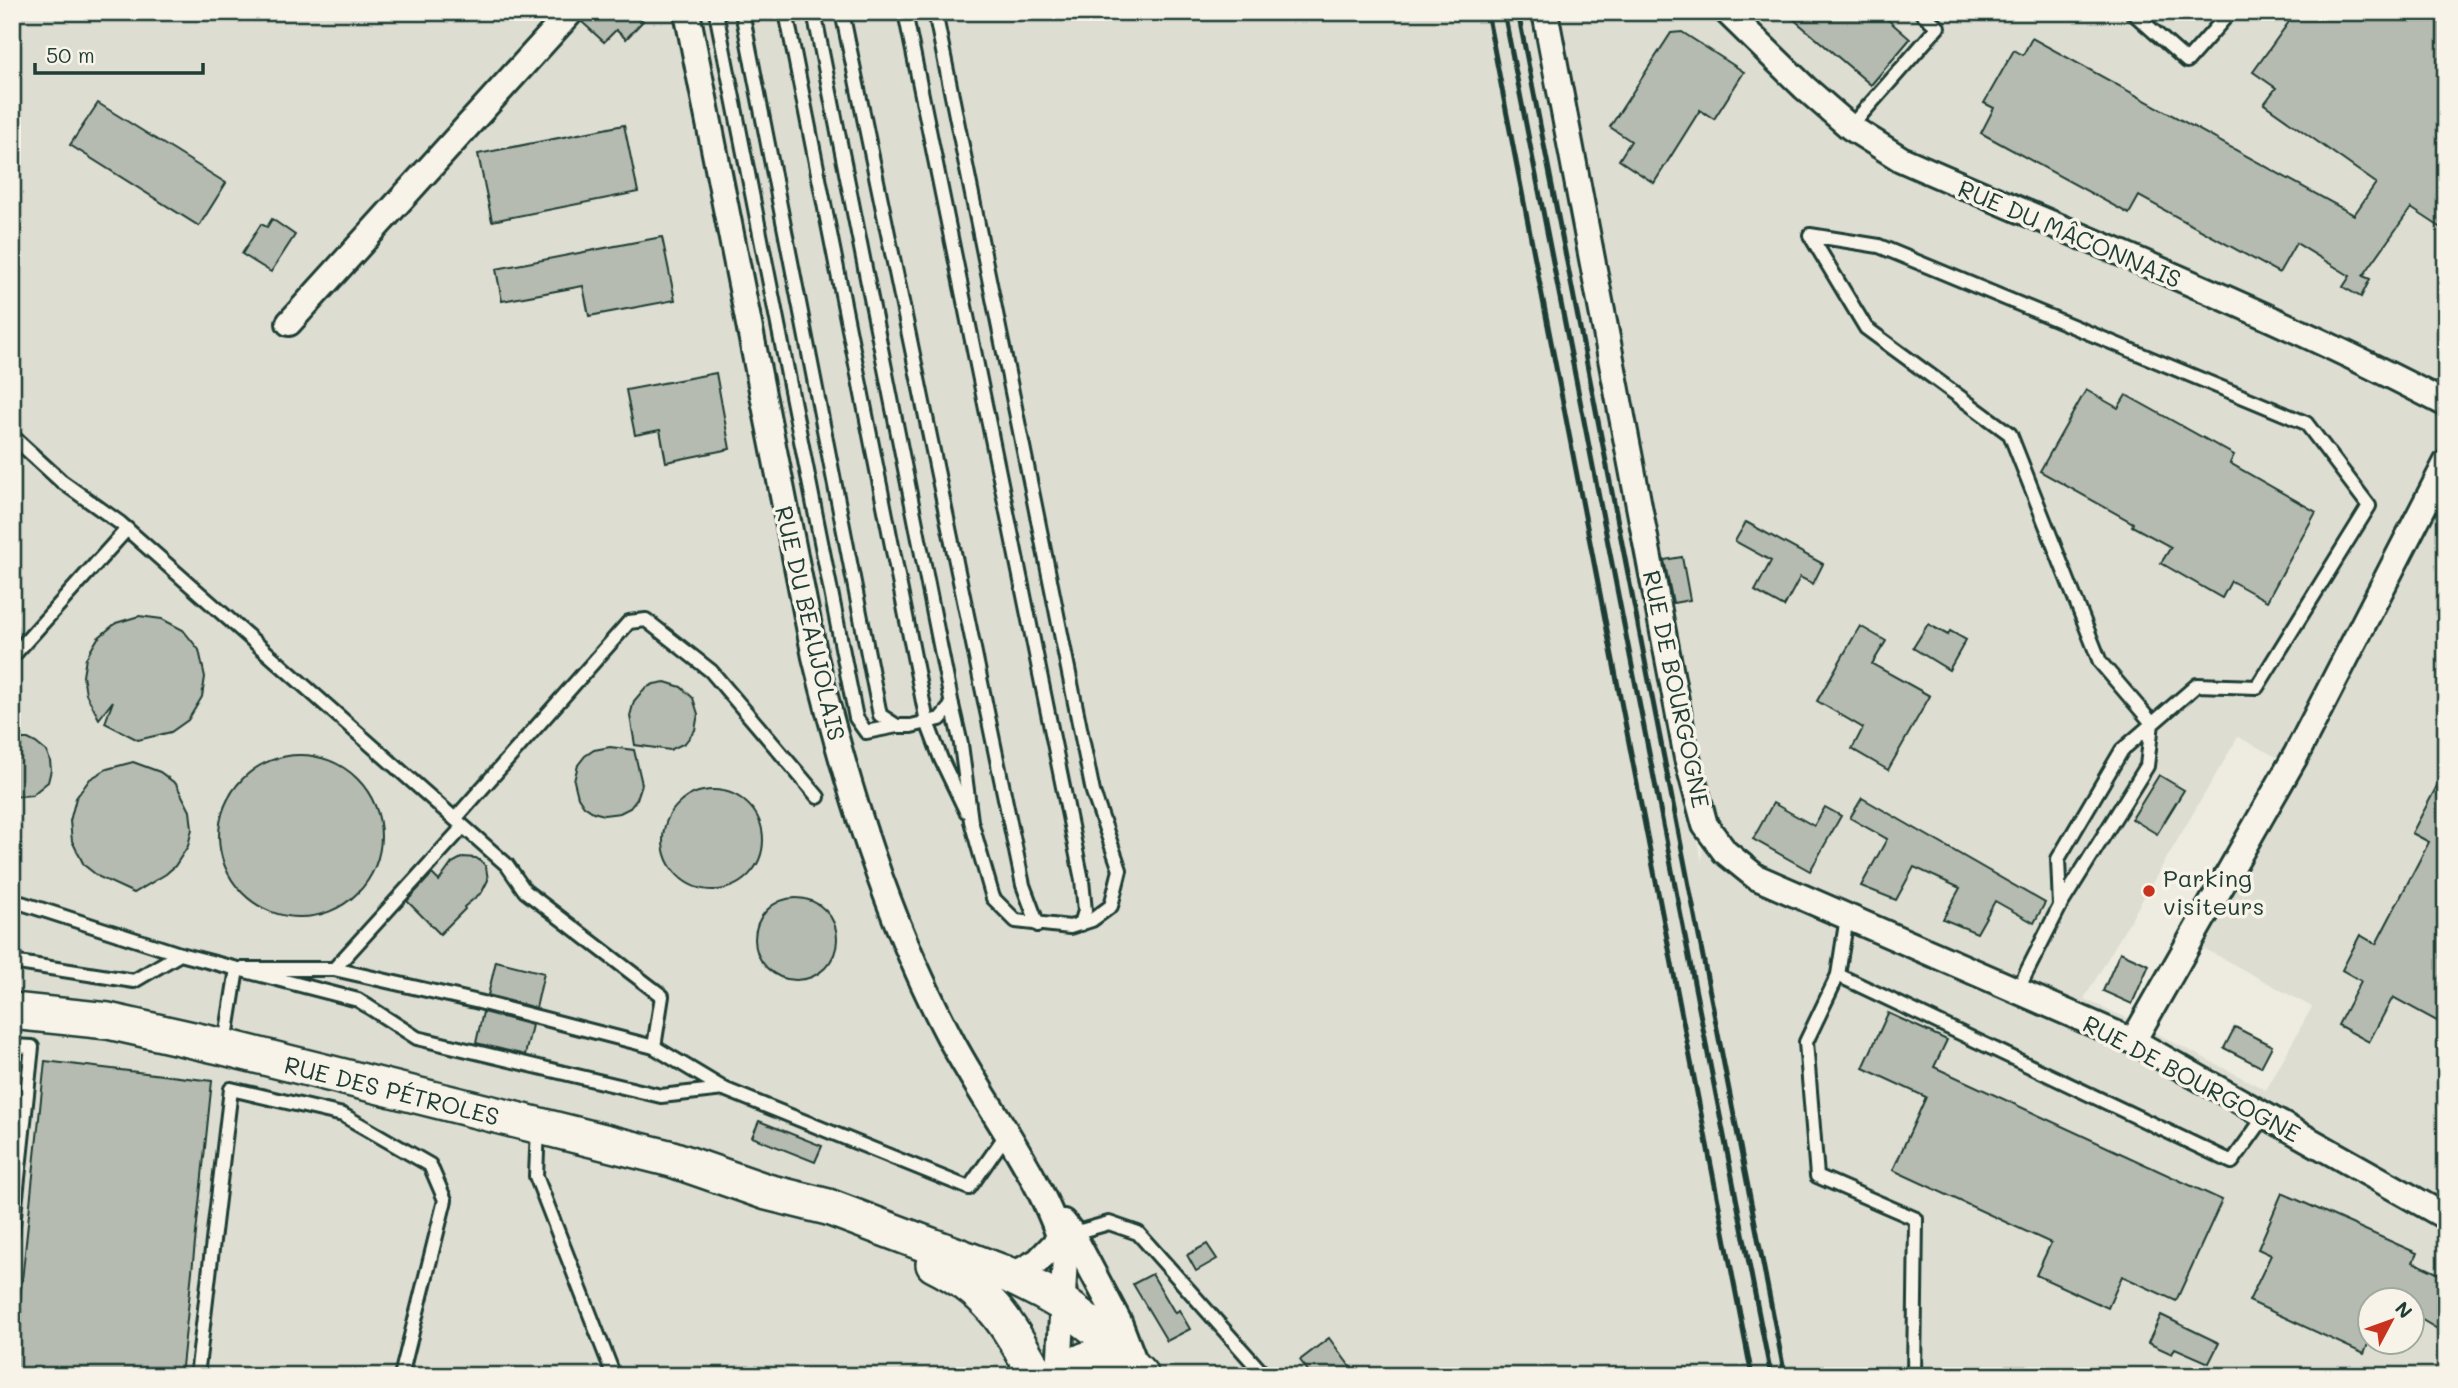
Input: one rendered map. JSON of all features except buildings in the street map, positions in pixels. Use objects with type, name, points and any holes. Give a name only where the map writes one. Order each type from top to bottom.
[{"type":"main road","name":"RUE DES PÉTROLES","points":[[12,1011],[108,1021],[224,1047],[672,1159],[767,1192],[828,1207],[1012,1276],[1062,1303],[1099,1331],[1140,1375]]},
{"type":"main road","name":"RUE DES PÉTROLES","points":[[767,1192],[822,1219],[911,1254],[960,1279],[999,1312],[1016,1336],[1037,1376]]},
{"type":"main road","points":[[1067,1376],[1070,1370],[1096,1357],[1125,1363],[1140,1375]]},
{"type":"street","points":[[289,323],[571,12]]},
{"type":"street","name":"RUE DU BEAUJOLAIS","points":[[687,12],[815,657],[838,747],[880,881],[904,941],[949,1038],[1119,1322],[1140,1375]]},
{"type":"street","name":"RUE DE BOURGOGNE","points":[[1545,12],[1687,758],[1706,825],[1725,852],[1756,877],[2133,1041],[2446,1217]]},
{"type":"street","name":"RUE DU MÂCONNAIS","points":[[1727,12],[1805,88],[1850,127],[1901,159],[2255,313],[2377,368],[2446,404]]},
{"type":"street","points":[[2133,1041],[2296,755],[2446,463]]},
{"type":"street","points":[[1012,1276],[1038,1261],[1066,1235]]},
{"type":"street","name":"RUE DU BEAUJOLAIS","points":[[1059,1376],[1066,1235]]},
{"type":"lane","points":[[716,12],[856,718],[866,732],[940,719],[952,705]]},
{"type":"lane","points":[[742,12],[880,715],[897,726]]},
{"type":"lane","points":[[786,12],[927,722],[941,759],[971,821]]},
{"type":"lane","points":[[814,12],[961,744],[971,821],[993,898],[1016,921],[1070,927],[1092,920],[1111,906],[1120,870],[1093,792],[935,12]]},
{"type":"lane","points":[[842,12],[1023,885],[1038,925]]},
{"type":"lane","points":[[905,12],[1082,880],[1085,911],[1081,924]]},
{"type":"lane","points":[[1850,127],[1938,27],[1921,12]]},
{"type":"lane","points":[[2132,12],[2187,61],[2230,12]]},
{"type":"lane","points":[[2017,991],[2060,906],[2147,766],[2152,723],[2100,663],[2010,434],[1866,328],[1810,235],[1879,246],[2306,423],[2369,506],[2257,687],[2197,685],[2152,723],[2122,750],[2058,859],[2060,906]]},
{"type":"lane","points":[[12,436],[61,481],[127,529],[507,865],[525,891],[662,996],[654,1047]]},
{"type":"lane","points":[[12,657],[127,529]]},
{"type":"lane","points":[[334,969],[629,622],[646,620],[711,671],[818,797]]},
{"type":"lane","points":[[12,900],[180,954],[358,1000],[417,1038],[661,1096],[724,1089]]},
{"type":"lane","points":[[1847,917],[1838,975],[1806,1042],[1818,1176],[1916,1219],[1914,1376]]},
{"type":"lane","points":[[12,962],[134,981],[180,954]]},
{"type":"lane","points":[[237,969],[334,969],[479,1002],[654,1047],[724,1089],[969,1188],[1006,1135]]},
{"type":"lane","points":[[224,1047],[237,969]]},
{"type":"lane","points":[[1838,975],[2232,1162],[2265,1116]]},
{"type":"lane","points":[[12,1046],[32,1047],[12,1234]]},
{"type":"lane","points":[[197,1376],[231,1089],[343,1115],[430,1165],[445,1200],[401,1376]]},
{"type":"lane","points":[[538,1126],[536,1176],[614,1376]]},
{"type":"lane","points":[[1066,1235],[1109,1223],[1138,1233],[1265,1376]]},
{"type":"shaded area","points":[[12,12],[1531,12],[1702,862],[1701,760],[1556,12],[2446,12],[2446,1376],[12,1376]],"holes":[[[2238,737],[2284,761],[2185,938],[2312,1007],[2266,1090],[2125,1017],[2084,999]]]},
{"type":"railway","points":[[1487,12],[1752,1376]]},
{"type":"railway","points":[[1504,12],[1771,1376]]},
{"type":"railway","points":[[1518,12],[1785,1376]]},
{"type":"place","name":"Parking visiteurs","points":[[2149,891]]}]
